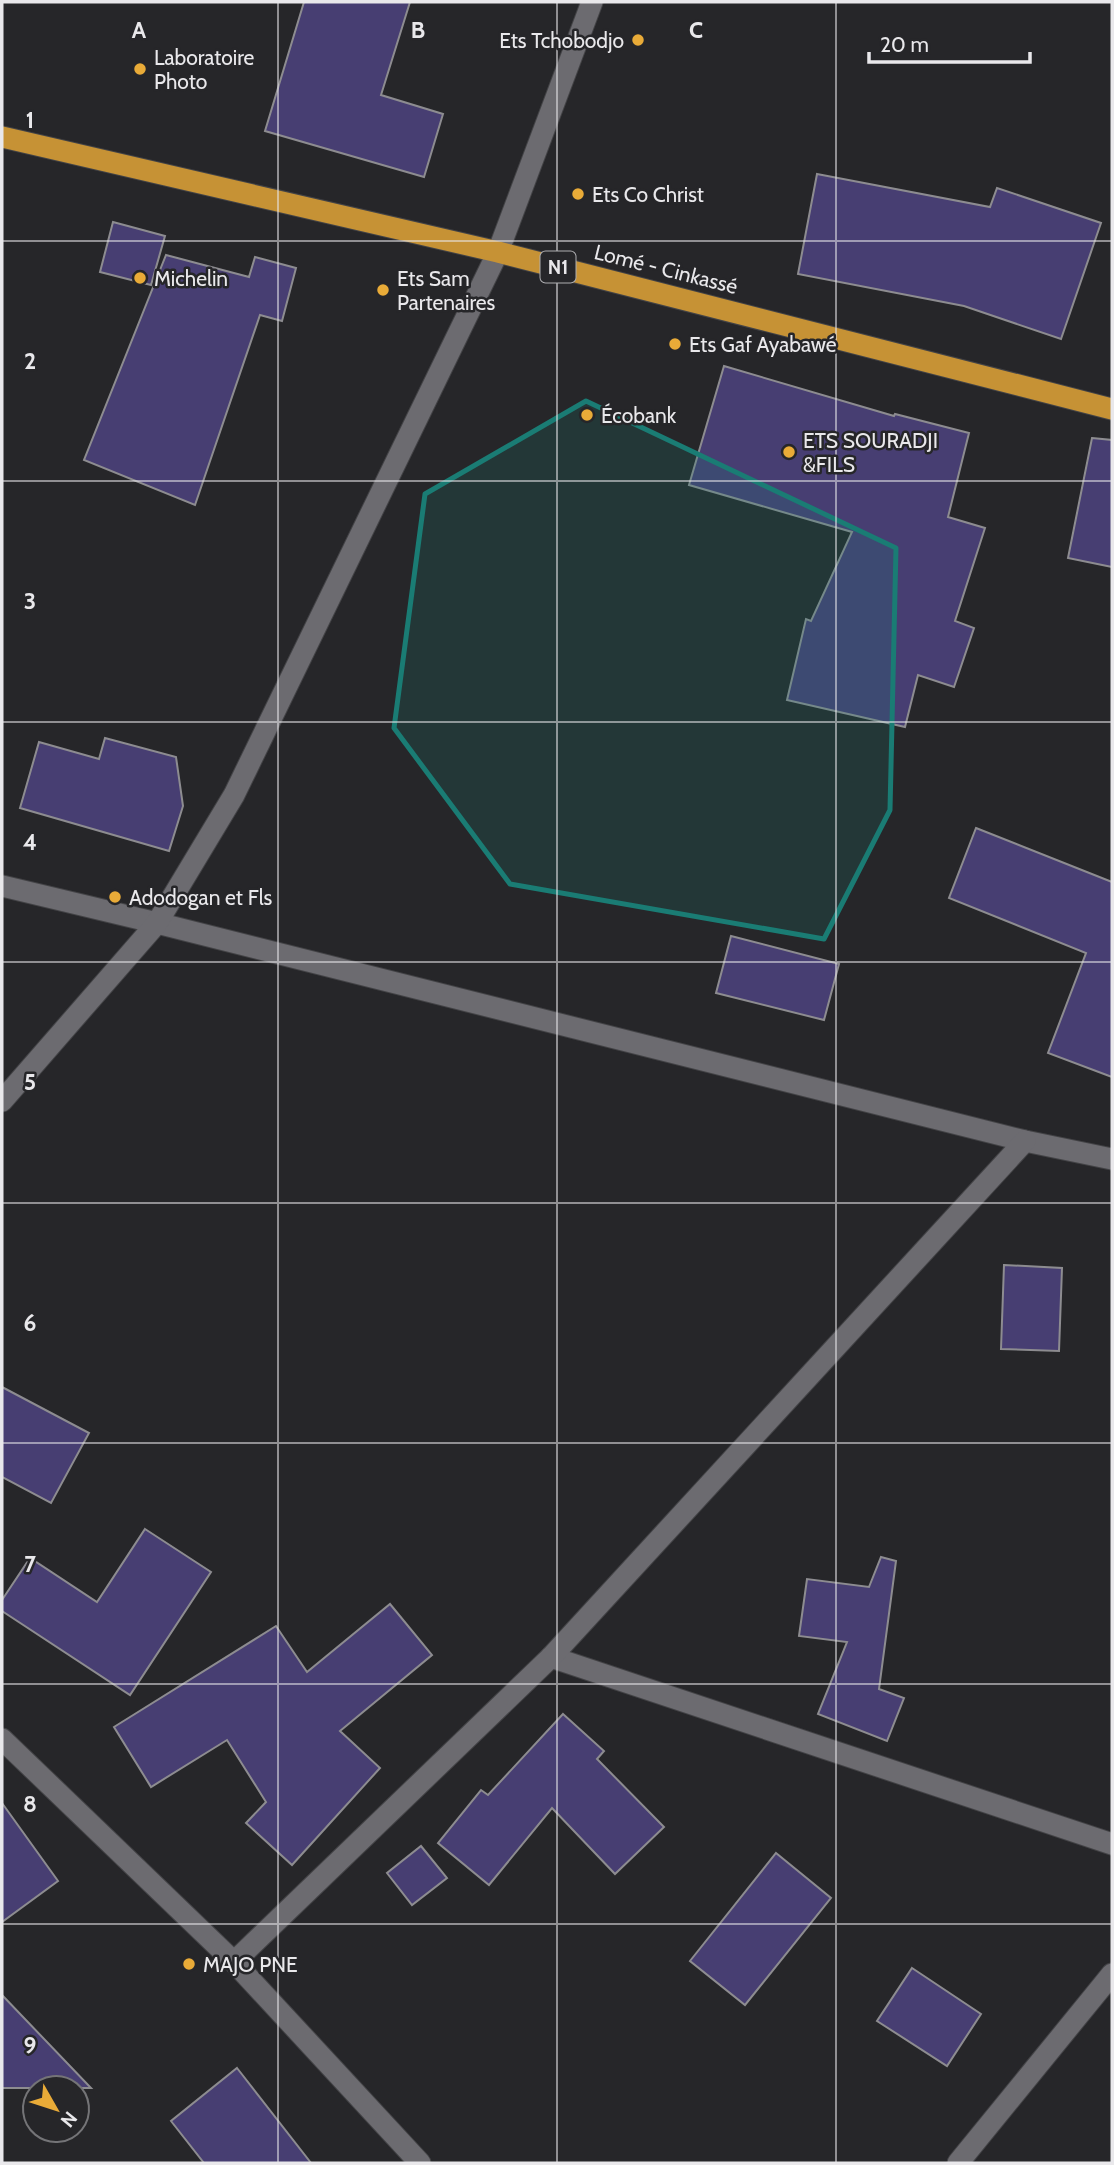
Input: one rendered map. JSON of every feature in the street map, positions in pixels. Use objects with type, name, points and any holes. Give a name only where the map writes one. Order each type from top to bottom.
[{"type":"highway","name":"Lomé - Cinkassé","points":[[2,137],[498,252],[1112,409]]},
{"type":"street","points":[[2,1101],[157,923],[234,795],[498,252],[592,2]]},
{"type":"street","points":[[2,886],[1025,1141],[1112,1159]]},
{"type":"street","points":[[234,1962],[551,1657],[1025,1141]]},
{"type":"street","points":[[551,1657],[1112,1844]]},
{"type":"street","points":[[2,1738],[234,1962],[419,2163]]},
{"type":"street","points":[[958,2163],[1112,1974]]},
{"type":"highlighted area","points":[[586,401],[896,548],[890,810],[824,939],[510,884],[394,728],[425,494]]},
{"type":"building","points":[[304,2],[410,2],[381,95],[443,114],[424,177],[265,131]]},
{"type":"building","points":[[817,174],[990,207],[997,188],[1101,223],[1061,339],[964,306],[798,274]]},
{"type":"building","points":[[113,222],[165,236],[151,285],[100,272]]},
{"type":"building","points":[[166,255],[249,277],[255,257],[296,268],[282,321],[260,315],[195,505],[84,460]]},
{"type":"building","points":[[724,366],[894,416],[895,414],[969,433],[948,517],[985,528],[955,621],[974,628],[954,687],[918,675],[905,727],[787,700],[806,619],[811,621],[852,532],[689,485]]},
{"type":"building","points":[[1092,438],[1112,440],[1112,567],[1068,558]]},
{"type":"building","points":[[105,738],[176,757],[183,806],[169,851],[20,808],[39,742],[99,759]]},
{"type":"building","points":[[976,828],[1112,882],[1112,1077],[1048,1053],[1086,953],[949,898]]},
{"type":"building","points":[[731,936],[839,964],[824,1020],[716,993]]},
{"type":"building","points":[[1004,1265],[1062,1268],[1059,1351],[1001,1349]]},
{"type":"building","points":[[2,1387],[89,1433],[51,1503],[2,1477]]},
{"type":"building","points":[[145,1529],[211,1572],[130,1695],[2,1611],[2,1600],[30,1558],[97,1602]]},
{"type":"building","points":[[881,1557],[896,1561],[879,1689],[904,1698],[887,1741],[818,1714],[847,1642],[799,1636],[807,1579],[869,1587]]},
{"type":"building","points":[[390,1604],[432,1655],[340,1731],[380,1768],[292,1865],[246,1823],[266,1802],[227,1740],[151,1787],[114,1727],[276,1626],[307,1672]]},
{"type":"building","points":[[563,1714],[604,1751],[597,1759],[664,1827],[615,1874],[552,1808],[489,1885],[438,1843],[481,1790],[488,1795]]},
{"type":"building","points":[[2,1803],[58,1881],[2,1922]]},
{"type":"building","points":[[421,1846],[447,1878],[412,1905],[387,1873]]},
{"type":"building","points":[[776,1853],[831,1898],[745,2005],[690,1961]]},
{"type":"building","points":[[912,1968],[981,2014],[947,2066],[877,2021]]},
{"type":"building","points":[[2,1995],[78,2074],[21,2074],[21,2088],[2,2088]]},
{"type":"building","points":[[237,2068],[311,2163],[204,2163],[171,2121]]},
{"type":"place","name":"Ets Tchobodjo","points":[[638,40]]},
{"type":"place","name":"Laboratoire Photo","points":[[140,69]]},
{"type":"place","name":"Ets Co Christ","points":[[578,194]]},
{"type":"place","name":"Michelin","points":[[140,278]]},
{"type":"place","name":"Ets Sam Partenaires","points":[[383,290]]},
{"type":"place","name":"Ets Gaf Ayabawé","points":[[675,344]]},
{"type":"place","name":"Écobank","points":[[587,415]]},
{"type":"place","name":"ETS SOURADJI &FILS","points":[[789,452]]},
{"type":"place","name":"Adodogan et Fls","points":[[115,897]]},
{"type":"place","name":"MAJO PNE","points":[[189,1964]]}]
